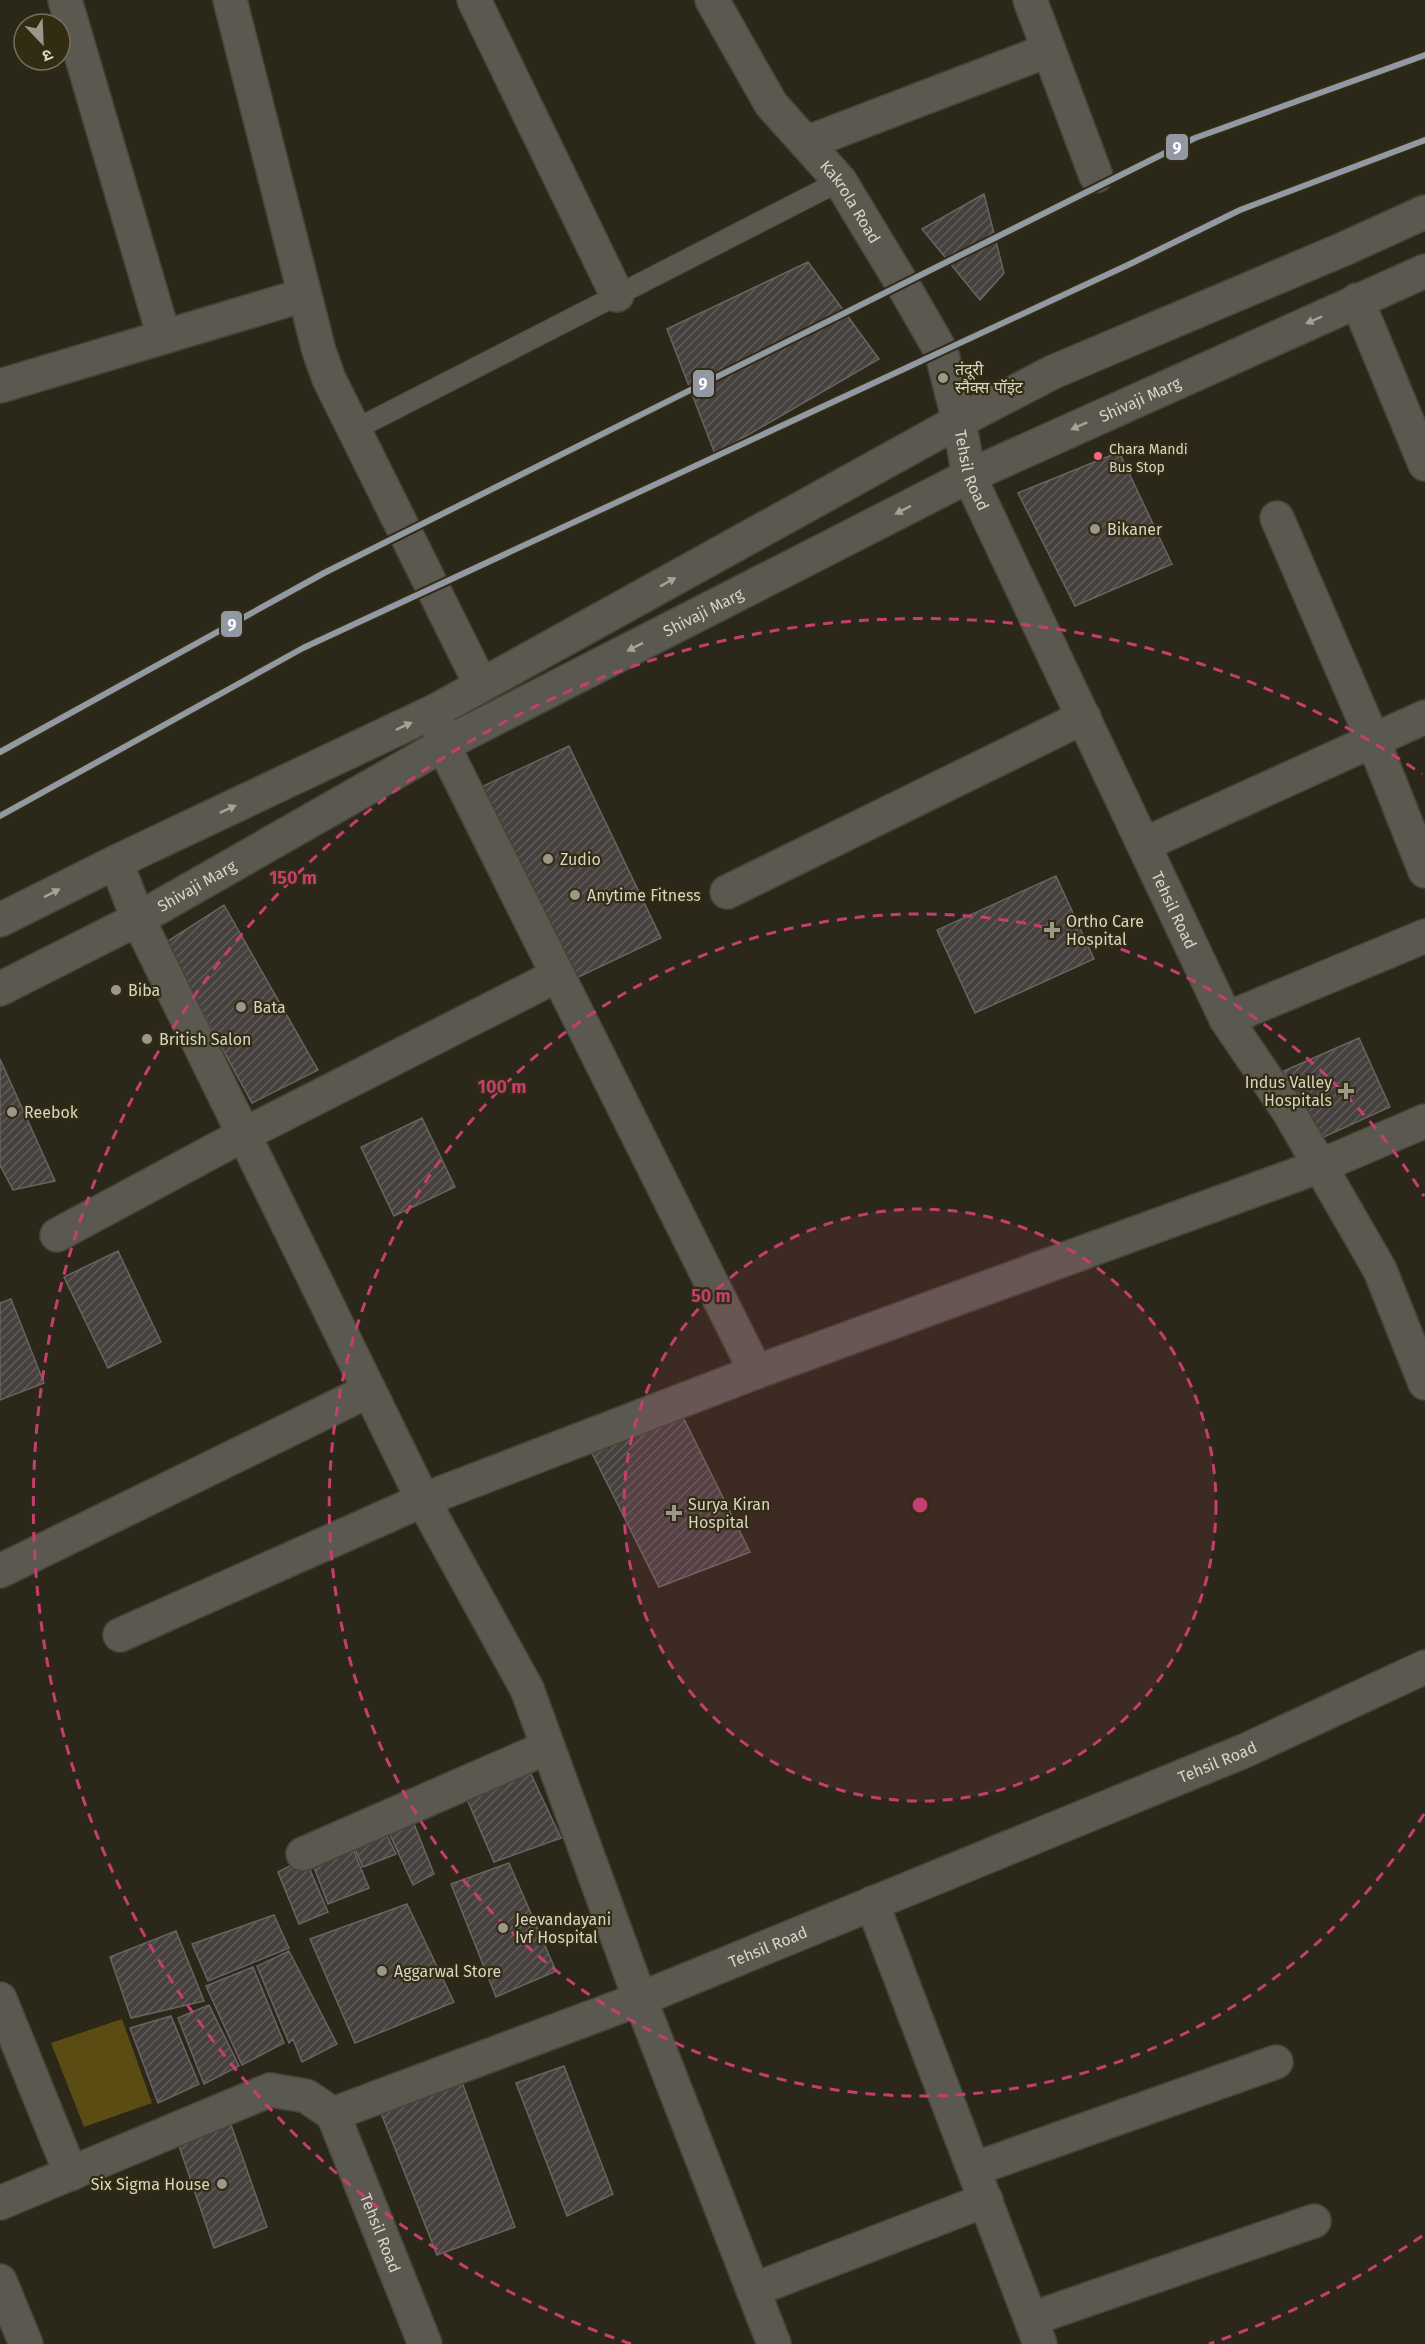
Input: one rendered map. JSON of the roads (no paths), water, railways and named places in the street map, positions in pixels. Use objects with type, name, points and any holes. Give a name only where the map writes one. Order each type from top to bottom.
[{"type":"street","points":[[65,0],[165,337]]},
{"type":"street","points":[[230,0],[304,296],[329,379],[481,685]]},
{"type":"street","points":[[474,0],[617,295]]},
{"type":"street","name":"Kakrola Road","points":[[712,0],[771,104],[840,182],[941,351],[959,421]]},
{"type":"street","points":[[1030,0],[1096,177]]},
{"type":"street","points":[[806,143],[1049,50]]},
{"type":"street","points":[[0,920],[116,862],[435,711],[959,421],[1053,372],[1346,248],[1425,212]]},
{"type":"street","name":"Shivaji Marg","points":[[0,989],[138,919],[443,745],[969,476],[1425,271]]},
{"type":"street","points":[[0,386],[304,296]]},
{"type":"street","points":[[1357,300],[1425,464]]},
{"type":"street","name":"Tehsil Road","points":[[959,421],[969,476],[1226,1019],[1289,1112],[1380,1270],[1425,1383]]},
{"type":"street","points":[[1277,518],[1373,740],[1425,871]]},
{"type":"street","points":[[435,711],[443,745],[756,1372]]},
{"type":"street","points":[[727,892],[1084,717]]},
{"type":"street","points":[[1145,844],[1425,717]]},
{"type":"street","points":[[116,862],[138,919],[368,1391],[423,1500],[527,1689],[640,1999],[774,2344]]},
{"type":"street","points":[[1226,1019],[1425,936]]},
{"type":"street","points":[[57,1235],[243,1135],[558,975]]},
{"type":"street","points":[[120,1635],[423,1500],[756,1372],[1320,1166],[1425,1121]]},
{"type":"street","points":[[0,1571],[368,1391]]},
{"type":"street","name":"Tehsil Road","points":[[424,2344],[333,2114],[640,1999],[1244,1751],[1425,1667]]},
{"type":"street","points":[[303,1854],[548,1747]]},
{"type":"street","points":[[872,1903],[1036,2331],[1314,2221]]},
{"type":"street","points":[[0,1999],[71,2174]]},
{"type":"street","points":[[974,2169],[1276,2062]]},
{"type":"street","points":[[0,2203],[270,2090],[306,2096],[333,2114]]},
{"type":"street","points":[[753,2290],[986,2200]]},
{"type":"street","points":[[0,2281],[26,2344]]},
{"type":"lane","points":[[354,430],[840,182]]},
{"type":"place","name":"तंदूरी स्नैक्स पॉइंट","points":[[943,378]]},
{"type":"place","name":"Chara Mandi Bus Stop","points":[[1098,456]]},
{"type":"place","name":"Bikaner","points":[[1095,529]]},
{"type":"place","name":"Zudio","points":[[548,859]]},
{"type":"place","name":"Anytime Fitness","points":[[575,895]]},
{"type":"place","name":"Ortho Care Hospital","points":[[1052,930]]},
{"type":"place","name":"Biba","points":[[116,990]]},
{"type":"place","name":"Bata","points":[[241,1007]]},
{"type":"place","name":"British Salon","points":[[147,1039]]},
{"type":"place","name":"Indus Valley Hospitals","points":[[1346,1091]]},
{"type":"place","name":"Reebok","points":[[12,1112]]},
{"type":"place","name":"Surya Kiran Hospital","points":[[674,1513]]},
{"type":"place","name":"Jeevandayani Ivf Hospital","points":[[503,1928]]},
{"type":"place","name":"Aggarwal Store","points":[[382,1971]]},
{"type":"place","name":"Six Sigma House","points":[[222,2184]]}]
